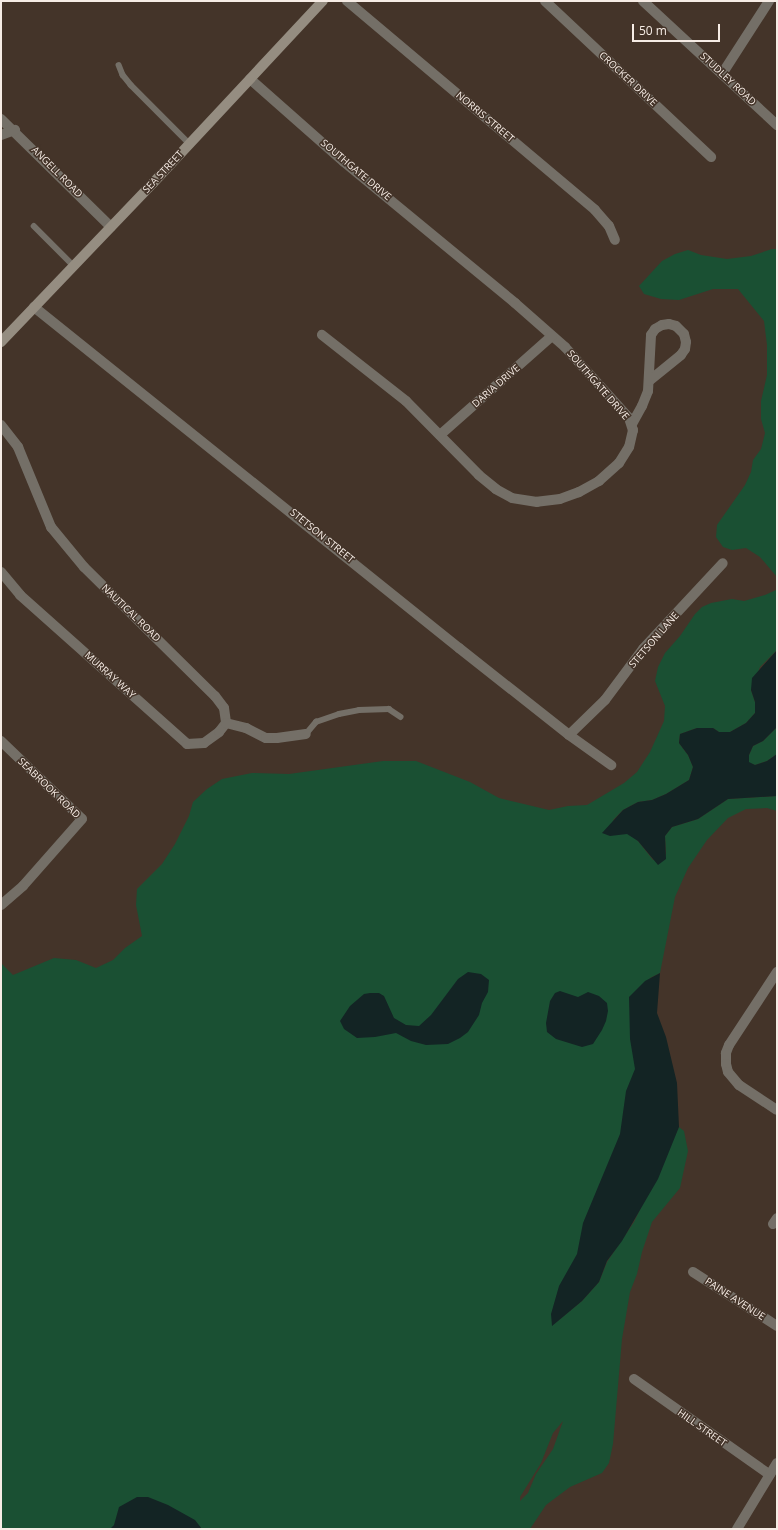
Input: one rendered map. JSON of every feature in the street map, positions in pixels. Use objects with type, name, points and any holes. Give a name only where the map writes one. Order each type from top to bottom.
[{"type":"street","name":"SEA STREET","points":[[1,342],[323,1]]},
{"type":"street","name":"NORRIS STREET","points":[[347,1],[595,210],[609,226],[615,240]]},
{"type":"street","name":"CROCKER DRIVE","points":[[545,1],[712,157]]},
{"type":"street","name":"STUDLEY ROAD","points":[[643,1],[777,125]]},
{"type":"street","points":[[722,74],[769,1]]},
{"type":"street","name":"SOUTHGATE DRIVE","points":[[250,79],[344,162],[552,336],[624,412],[632,424],[633,435],[630,447],[618,463],[599,481],[579,492],[560,499],[537,502],[512,498],[496,489],[479,475],[400,396],[322,334]]},
{"type":"street","name":"ANGELL ROAD","points":[[1,119],[15,130],[111,227]]},
{"type":"street","points":[[1,135],[15,130]]},
{"type":"street","name":"STETSON STREET","points":[[34,308],[570,735],[611,765]]},
{"type":"street","points":[[632,424],[642,406],[649,381],[651,335],[655,329],[662,325],[669,324],[676,326],[684,334],[686,342],[685,349],[681,355],[649,381]]},
{"type":"street","name":"DARIA DRIVE","points":[[440,436],[552,336]]},
{"type":"street","name":"NAUTICAL ROAD","points":[[1,425],[18,447],[43,510],[55,532],[84,567],[215,696],[224,708],[226,723]]},
{"type":"street","name":"STETSON LANE","points":[[570,735],[605,700],[643,649],[723,563]]},
{"type":"street","name":"MURRAY WAY","points":[[1,572],[20,595],[187,744],[204,743],[219,732],[226,723]]},
{"type":"street","points":[[226,723],[246,728],[266,738],[306,734]]},
{"type":"street","name":"SEABROOK ROAD","points":[[1,741],[82,819],[23,886],[1,905]]},
{"type":"street","points":[[777,972],[726,1053],[728,1072],[739,1085],[777,1110]]},
{"type":"street","name":"PAINE AVENUE","points":[[693,1272],[777,1326]]},
{"type":"street","name":"HILL STREET","points":[[634,1379],[770,1475]]},
{"type":"street","points":[[737,1529],[777,1463]]},
{"type":"lane","points":[[119,65],[123,75],[131,85],[189,143]]},
{"type":"lane","points":[[34,226],[74,266]]},
{"type":"lane","points":[[306,734],[316,722],[339,714],[359,710],[390,709],[401,717]]},
{"type":"green space","points":[[772,249],[777,249],[777,577],[760,557],[746,548],[732,550],[723,547],[716,537],[717,525],[745,485],[751,472],[753,460],[761,449],[765,433],[761,419],[761,401],[767,375],[767,345],[764,321],[738,289],[713,289],[679,300],[661,299],[644,294],[639,286],[662,261],[675,254],[688,250],[701,255],[727,259],[751,256]]},
{"type":"green space","points":[[777,586],[777,650],[760,667],[751,690],[755,702],[755,713],[746,723],[730,732],[719,732],[713,728],[697,728],[680,734],[679,743],[688,755],[693,767],[689,780],[666,794],[652,800],[638,802],[623,810],[613,820],[638,841],[653,860],[666,854],[665,836],[672,827],[698,819],[728,799],[777,796],[777,811],[767,808],[746,809],[728,818],[707,840],[688,868],[675,897],[660,973],[650,978],[643,1057],[626,1119],[554,1324],[582,1301],[599,1282],[607,1262],[634,1222],[679,1127],[684,1131],[688,1151],[680,1188],[652,1222],[642,1252],[637,1274],[630,1292],[622,1339],[613,1444],[609,1463],[602,1473],[570,1487],[546,1505],[530,1529],[1,1529],[1,963],[13,975],[54,958],[76,960],[96,968],[113,960],[125,948],[142,936],[136,905],[137,889],[162,864],[175,844],[189,816],[193,802],[207,789],[222,779],[252,773],[289,774],[383,761],[416,761],[470,782],[499,798],[549,810],[568,806],[587,805],[624,783],[637,772],[650,752],[664,721],[665,706],[655,681],[658,667],[665,653],[680,636],[695,614],[702,607],[711,603],[732,599],[744,601],[776,590]],"holes":[[[563,1421],[553,1449],[536,1474],[528,1493],[520,1501],[520,1497],[541,1463],[553,1433]]]},
{"type":"green space","points":[[777,727],[777,754],[767,761],[755,765],[749,763],[749,755],[753,746],[763,741]]},
{"type":"shaded area","points":[[777,650],[777,727],[763,741],[753,746],[749,755],[749,762],[755,765],[767,761],[777,754],[777,796],[728,799],[698,819],[672,827],[665,836],[666,859],[658,865],[638,841],[627,834],[610,836],[602,833],[623,810],[638,802],[652,800],[666,794],[689,780],[693,767],[688,755],[679,743],[680,734],[697,728],[713,728],[719,732],[730,732],[746,723],[755,713],[755,702],[751,690],[752,678]]},
{"type":"shaded area","points":[[468,972],[481,974],[489,980],[488,992],[482,1003],[479,1015],[468,1032],[448,1044],[426,1045],[411,1041],[396,1033],[375,1037],[357,1038],[344,1029],[340,1021],[350,1006],[364,994],[379,993],[384,996],[394,1018],[406,1025],[419,1026],[431,1015],[458,979]]},
{"type":"shaded area","points":[[660,973],[657,1013],[666,1037],[677,1083],[679,1127],[658,1179],[622,1241],[607,1261],[599,1282],[582,1301],[552,1326],[551,1314],[559,1286],[577,1254],[583,1223],[620,1134],[626,1091],[635,1069],[630,1039],[629,997],[645,981]]},
{"type":"shaded area","points":[[560,991],[578,997],[588,992],[599,996],[607,1003],[608,1011],[606,1021],[593,1044],[582,1047],[556,1039],[547,1032],[546,1023],[550,1001],[555,993]]},
{"type":"shaded area","points":[[137,1497],[148,1497],[168,1505],[195,1520],[202,1529],[110,1529],[114,1525],[119,1507]]}]
